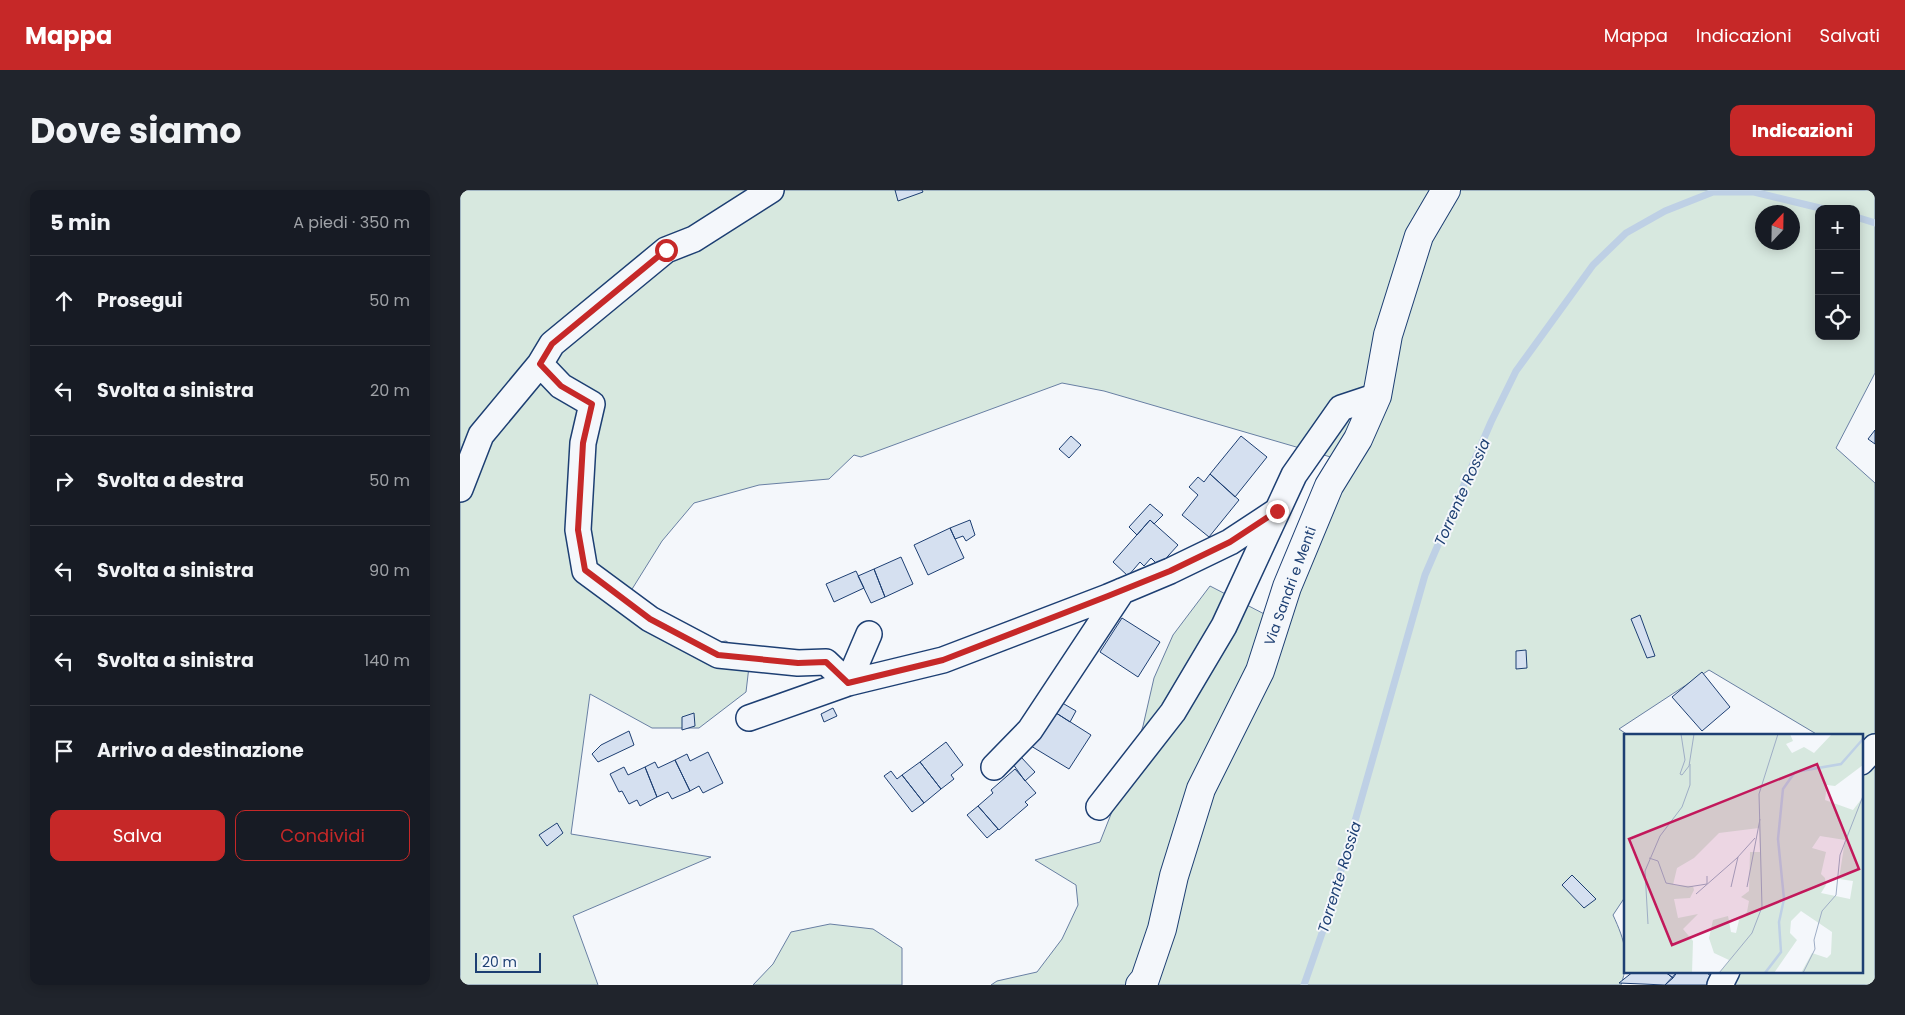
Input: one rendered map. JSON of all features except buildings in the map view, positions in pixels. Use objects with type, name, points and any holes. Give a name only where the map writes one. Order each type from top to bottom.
[{"type":"main road","name":"Via Sandri e Menti","points":[[1140,985],[1145,980],[1162,929],[1174,876],[1201,788],[1260,671],[1287,587],[1329,486],[1358,439],[1377,396],[1388,335],[1419,236],[1446,190]]},
{"type":"street","points":[[460,489],[481,435],[540,364],[552,344],[666,250],[694,239],[771,190]]},
{"type":"street","points":[[540,364],[561,386],[592,404],[583,443],[578,530],[585,570],[650,619],[718,655],[798,663],[826,662],[848,683]]},
{"type":"street","points":[[1099,807],[1174,712],[1224,626],[1294,475],[1341,408],[1377,396]]},
{"type":"street","points":[[749,718],[848,683],[943,660],[1122,591],[1170,571],[1230,542],[1277,511]]},
{"type":"street","points":[[994,767],[1030,730],[1061,687],[1122,591]]},
{"type":"street","points":[[848,683],[870,634]]},
{"type":"street","points":[[1862,761],[1875,747]]},
{"type":"street","points":[[1720,985],[1726,972]]},
{"type":"shaded area","points":[[460,190],[1875,190],[1875,373],[1836,448],[1875,483],[1875,985],[1729,985],[1736,972],[1862,972],[1862,734],[1816,734],[1709,670],[1619,729],[1626,734],[1624,734],[1624,898],[1613,915],[1624,946],[1624,972],[1621,985],[991,985],[997,981],[1037,972],[1062,939],[1078,905],[1076,885],[1035,860],[1100,842],[1128,771],[1143,726],[1154,678],[1173,635],[1210,586],[1274,619],[1334,458],[1104,391],[1062,383],[861,457],[854,455],[829,479],[759,485],[694,503],[662,541],[624,602],[699,645],[726,641],[750,658],[746,692],[699,728],[652,728],[590,694],[571,834],[711,857],[573,916],[598,985],[460,985]]},
{"type":"shaded area","points":[[830,924],[873,929],[902,948],[902,985],[753,985],[773,964],[791,932]]},
{"type":"waterway","name":"Torrente Rossia","points":[[1304,985],[1328,916],[1425,575],[1491,422],[1516,371],[1593,265],[1626,233],[1665,211],[1713,192],[1754,192],[1815,207]]},
{"type":"waterway","name":"Torrente Rossia","points":[[1860,218],[1875,223]]},
{"type":"route","points":[[666,250],[552,344],[540,364],[561,386],[592,404],[583,443],[578,530],[585,570],[650,619],[718,655],[798,663],[826,662],[848,683],[943,660],[1170,571],[1230,542],[1277,511]]}]
